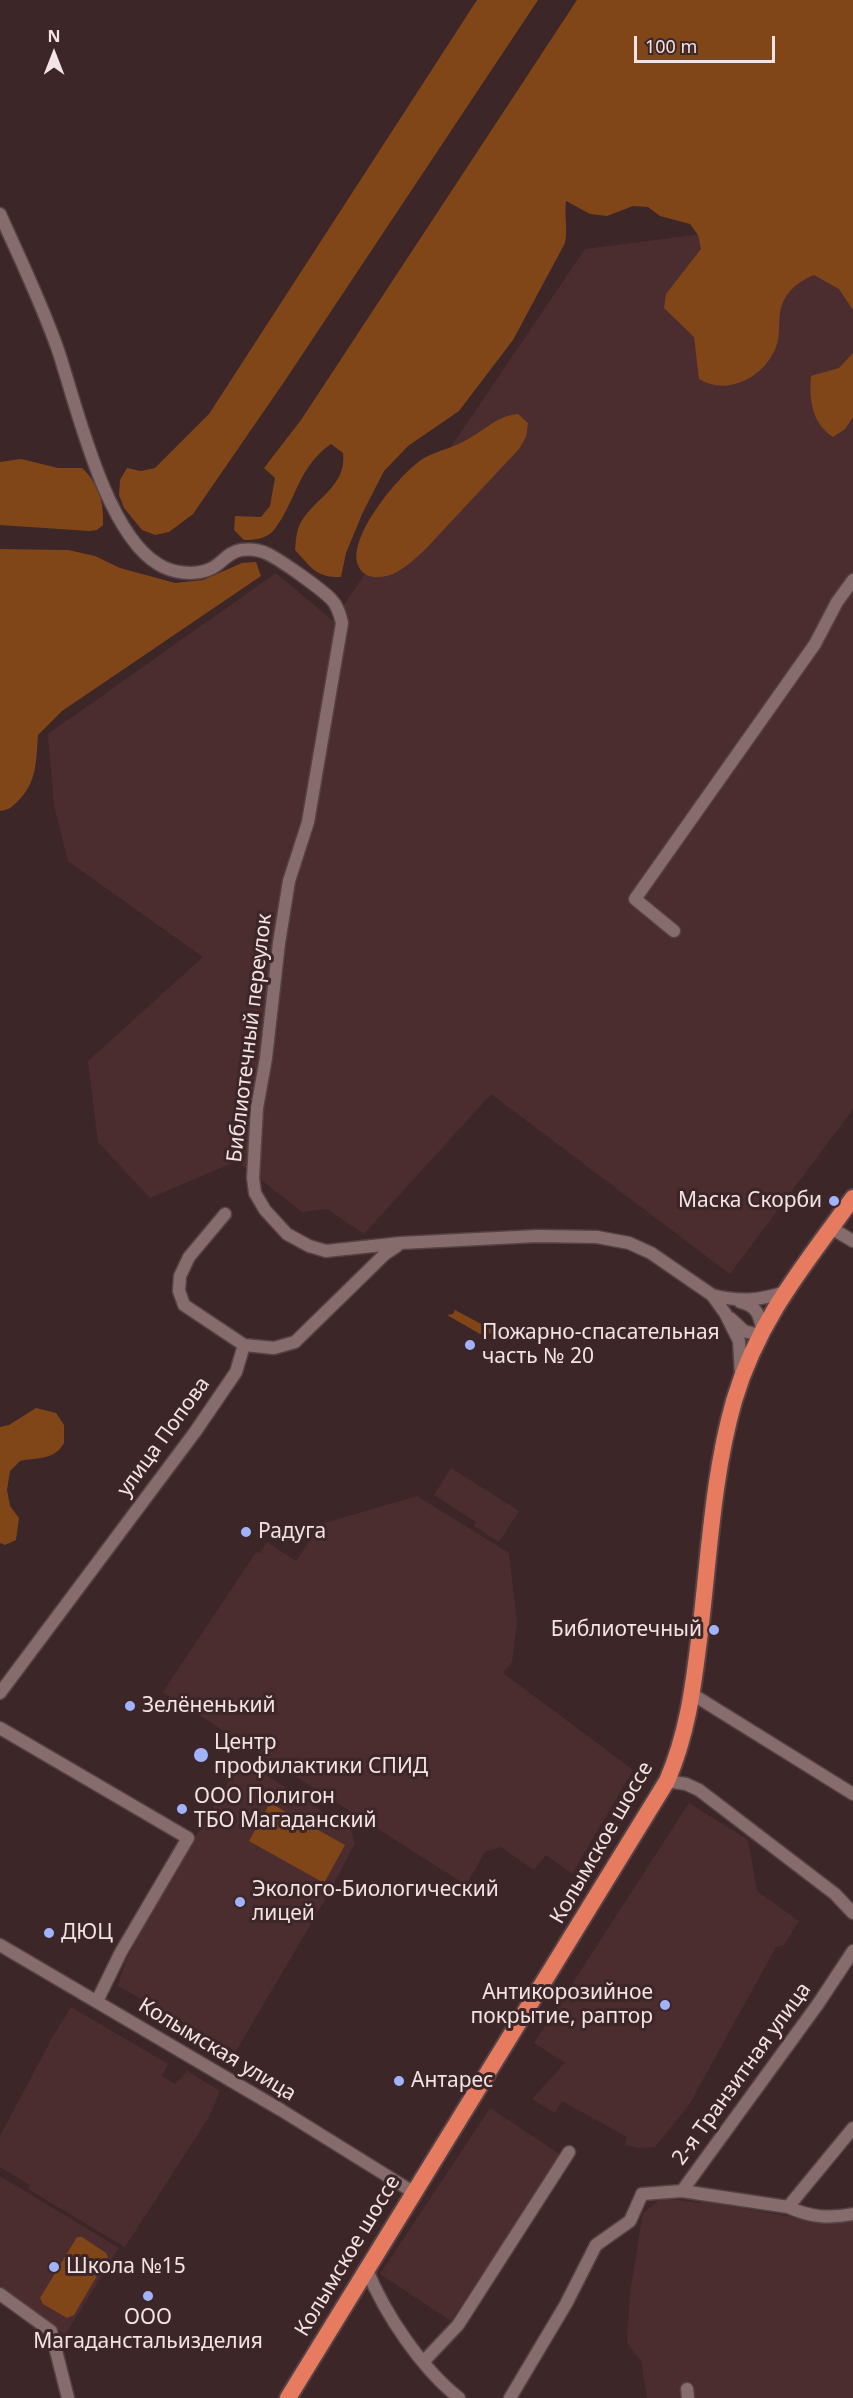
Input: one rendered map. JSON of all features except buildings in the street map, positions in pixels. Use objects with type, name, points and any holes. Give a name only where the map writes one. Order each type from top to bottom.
[{"type":"highway","name":"Колымское шоссе","points":[[288,2398],[667,1781],[683,1740],[692,1694],[720,1470],[741,1379],[761,1332],[785,1292],[853,1198]]},
{"type":"street","name":"Библиотечный переулок","points":[[0,214],[58,352],[73,406],[119,522],[135,543],[157,564],[176,572],[195,572],[211,568],[229,554],[240,550],[254,550],[267,554],[331,599],[340,612],[342,624],[308,822],[289,881],[279,943],[266,1058],[257,1108],[253,1178],[255,1193],[265,1210],[287,1234],[309,1246],[326,1251],[537,1236],[614,1239],[651,1253],[712,1295],[725,1313],[739,1341],[741,1379]]},
{"type":"street","points":[[674,931],[635,899],[815,645],[837,602],[853,580]]},
{"type":"street","points":[[225,1214],[189,1257],[180,1276],[179,1291],[183,1305],[244,1345],[274,1348],[295,1342],[385,1254],[401,1244]]},
{"type":"street","points":[[831,1228],[853,1241]]},
{"type":"street","name":"Библиотечный переулок","points":[[712,1295],[736,1301],[764,1300],[785,1292]]},
{"type":"street","points":[[725,1313],[744,1330],[761,1332],[760,1315],[752,1305],[736,1301]]},
{"type":"street","name":"улица Попова","points":[[0,1693],[199,1426],[236,1372],[244,1345]]},
{"type":"street","points":[[692,1694],[853,1794]]},
{"type":"street","points":[[0,1728],[188,1838],[121,1952],[97,2001]]},
{"type":"street","points":[[667,1781],[686,1784],[699,1790],[836,1894],[853,1912]]},
{"type":"street","name":"Колымская улица","points":[[0,1945],[413,2192]]},
{"type":"street","name":"2-я Транзитная улица","points":[[510,2398],[566,2304],[596,2245],[630,2221],[642,2194],[682,2191],[853,1951]]},
{"type":"street","points":[[788,2207],[853,2128]]},
{"type":"street","points":[[424,2361],[458,2325],[569,2152]]},
{"type":"street","points":[[682,2191],[788,2207],[806,2215],[826,2218],[853,2214]]},
{"type":"street","points":[[367,2270],[389,2315],[424,2361],[459,2398]]},
{"type":"street","points":[[0,2294],[51,2331],[68,2398]]},
{"type":"shaded area","points":[[477,0],[538,0],[284,382],[193,514],[169,532],[155,535],[142,530],[124,508],[119,495],[120,480],[127,468],[141,471],[155,468],[209,414]]},
{"type":"shaded area","points":[[577,0],[853,0],[853,310],[839,289],[814,275],[809,277],[792,289],[783,302],[777,344],[765,366],[756,374],[734,384],[722,386],[710,384],[699,379],[694,337],[664,308],[666,294],[701,249],[698,235],[690,224],[660,216],[648,207],[633,206],[607,216],[590,214],[566,201],[565,243],[513,340],[459,411],[408,446],[384,471],[363,512],[346,553],[341,577],[326,576],[320,573],[295,550],[297,532],[301,522],[340,474],[343,453],[331,444],[311,463],[274,530],[264,537],[244,540],[234,530],[235,516],[261,517],[270,506],[275,478],[264,468],[301,420]]},
{"type":"shaded area","points":[[853,170],[853,1109],[730,1274],[491,1094],[364,1234],[327,1209],[302,1212],[237,1161],[150,1198],[98,1142],[88,1061],[203,957],[68,861],[54,805],[48,734],[276,573],[333,621],[585,249],[749,228]]},
{"type":"shaded area","points":[[853,353],[853,417],[845,429],[833,437],[820,425],[813,410],[811,376],[839,368]]},
{"type":"shaded area","points":[[518,414],[528,423],[526,437],[519,449],[424,551],[397,572],[381,577],[365,574],[358,565],[357,553],[360,539],[378,507],[402,477],[424,458],[465,441],[499,420]]},
{"type":"shaded area","points":[[21,459],[58,468],[82,468],[93,480],[99,494],[103,509],[103,525],[97,530],[89,531],[0,525],[0,462]]},
{"type":"shaded area","points":[[0,549],[68,550],[95,556],[120,568],[175,583],[203,580],[242,563],[256,562],[261,576],[62,711],[38,735],[34,772],[24,795],[13,806],[0,811]]},
{"type":"shaded area","points":[[455,1310],[498,1333],[480,1334],[447,1315],[453,1314]]},
{"type":"shaded area","points":[[36,1408],[56,1413],[64,1425],[64,1443],[50,1456],[20,1461],[10,1471],[7,1490],[10,1506],[19,1518],[16,1540],[5,1545],[0,1543],[0,1427],[9,1425]]},
{"type":"shaded area","points":[[451,1468],[519,1511],[499,1542],[474,1526],[476,1522],[434,1495]]},
{"type":"shaded area","points":[[417,1496],[509,1553],[517,1623],[512,1662],[503,1673],[633,1770],[572,1874],[546,1855],[534,1870],[501,1847],[485,1852],[466,1885],[163,1692],[256,1552],[260,1553],[267,1542],[296,1561],[321,1524]]},
{"type":"shaded area","name":"Эколого-Биологический лицей","points":[[237,1768],[257,1769],[351,1830],[355,1843],[329,1893],[236,2051],[118,1986],[125,1962],[163,1891]]},
{"type":"shaded area","points":[[270,1803],[345,1845],[324,1883],[249,1841]]},
{"type":"shaded area","points":[[689,1803],[748,1840],[757,1891],[799,1921],[784,1945],[776,1947],[689,2105],[655,2147],[639,2148],[625,2145],[627,2137],[562,2101],[555,2113],[532,2099],[565,2063],[534,2043]]},
{"type":"shaded area","points":[[71,2007],[168,2064],[162,2076],[175,2084],[187,2071],[220,2091],[209,2117],[125,2247],[28,2189],[30,2185],[0,2167],[0,2136]]},
{"type":"shaded area","points":[[490,2108],[561,2155],[451,2321],[380,2274]]},
{"type":"shaded area","name":"Школа №15","points":[[0,2176],[119,2248],[65,2335],[0,2285]]},
{"type":"shaded area","points":[[662,2198],[699,2203],[703,2201],[825,2223],[853,2216],[853,2398],[647,2398],[641,2361],[627,2343],[630,2292],[643,2213]]},
{"type":"shaded area","points":[[77,2237],[82,2237],[106,2253],[108,2257],[74,2315],[67,2318],[43,2304],[40,2298]]},
{"type":"place","name":"Маска Скорби","points":[[834,1201]]},
{"type":"place","name":"Пожарно-спасательная часть № 20","points":[[470,1345]]},
{"type":"place","name":"Радуга","points":[[246,1532]]},
{"type":"place","name":"Библиотечный","points":[[714,1630]]},
{"type":"place","name":"Зелёненький","points":[[130,1706]]},
{"type":"place","name":"Центр профилактики СПИД","points":[[201,1755]]},
{"type":"place","name":"ООО Полигон ТБО Магаданский","points":[[182,1809]]},
{"type":"place","name":"Эколого-Биологический лицей","points":[[240,1902]]},
{"type":"place","name":"ДЮЦ","points":[[49,1933]]},
{"type":"place","name":"Антикорозийное покрытие, раптор","points":[[665,2005]]},
{"type":"place","name":"Антарес","points":[[399,2081]]},
{"type":"place","name":"Школа №15","points":[[54,2267]]},
{"type":"place","name":"ООО Магаданстальизделия","points":[[148,2296]]}]
